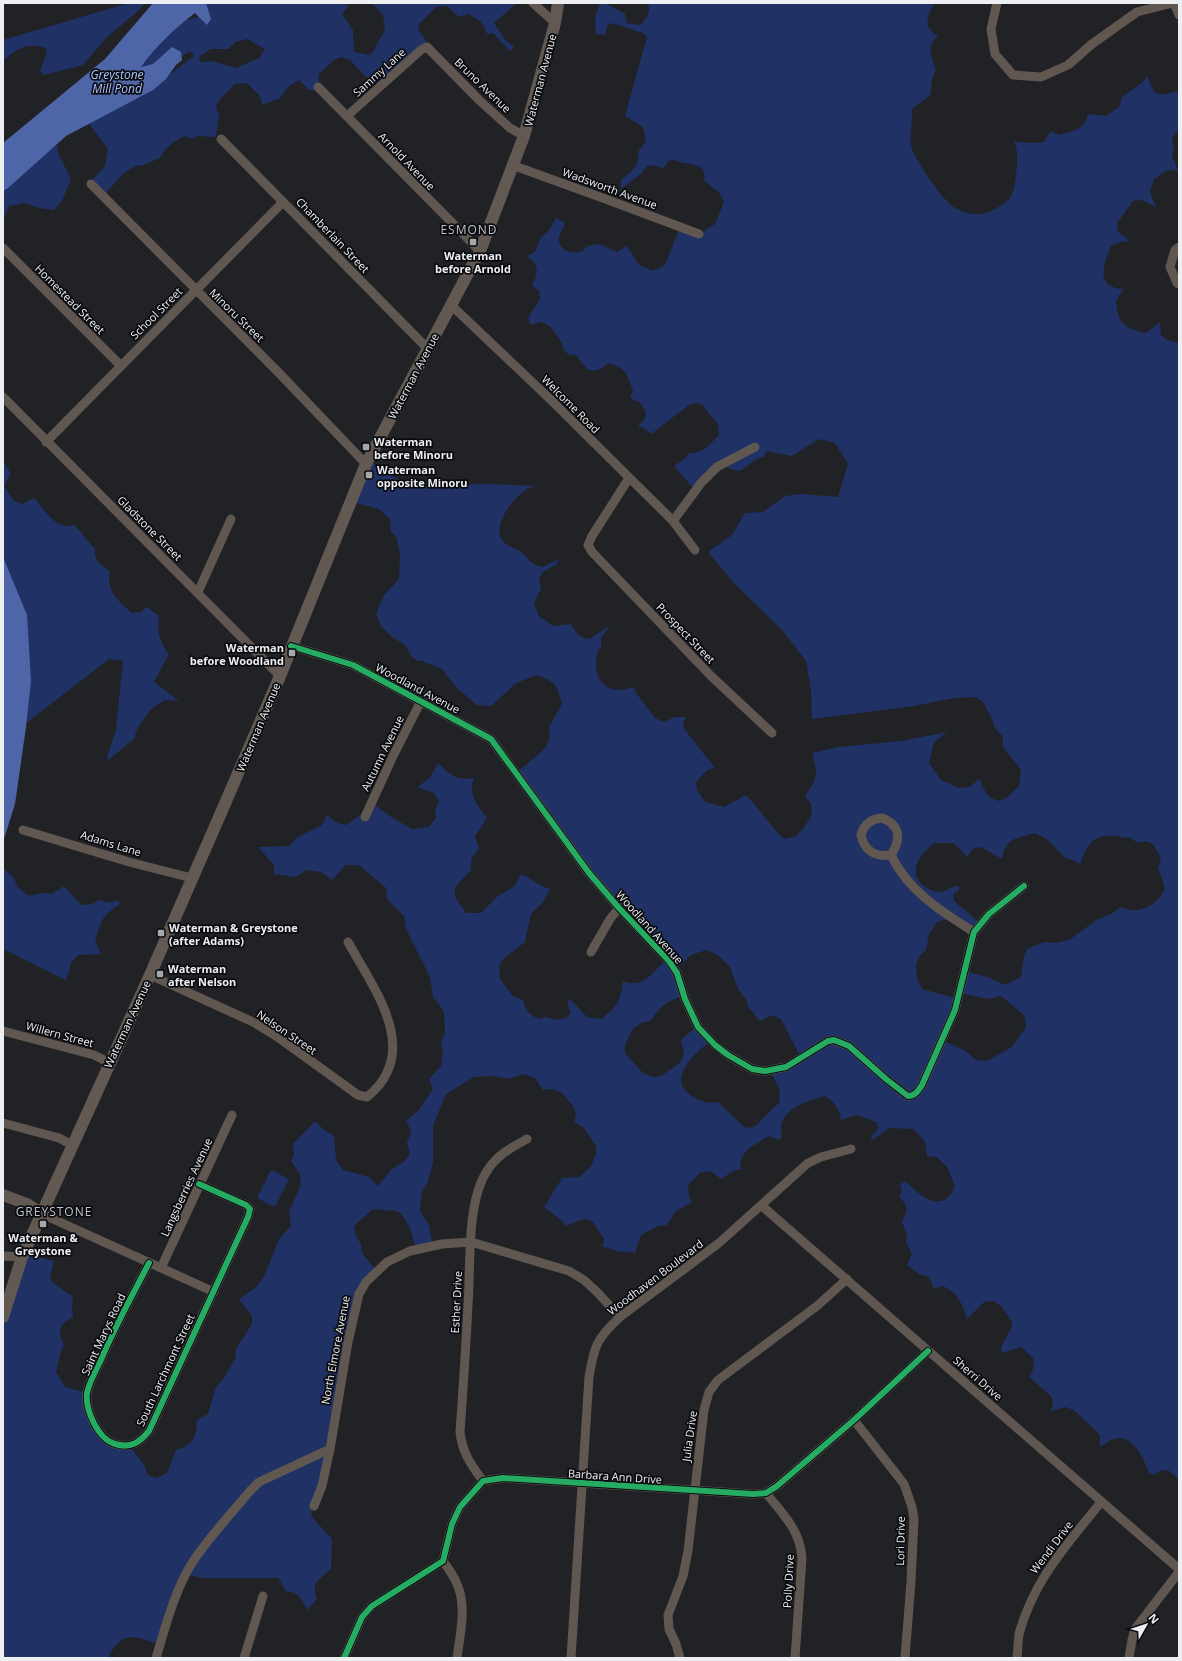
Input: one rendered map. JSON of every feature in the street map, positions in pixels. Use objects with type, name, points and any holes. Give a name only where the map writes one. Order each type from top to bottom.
[{"type":"main road","name":"Waterman Avenue","points":[[3,1317],[22,1257],[150,975],[280,676],[366,464],[480,252],[524,136],[555,23],[558,3]]},
{"type":"main road","points":[[3,1195],[27,1204],[42,1214]]},
{"type":"street","points":[[533,3],[555,23]]},
{"type":"street","points":[[997,3],[991,30],[995,54],[1013,75],[1041,78],[1068,65],[1092,44],[1137,12],[1174,3],[1179,15]]},
{"type":"street","name":"Bruno Avenue","points":[[428,47],[480,101],[510,128],[524,136]]},
{"type":"street","name":"Sammy Lane","points":[[347,116],[421,50],[428,47]]},
{"type":"street","name":"Arnold Avenue","points":[[318,87],[480,252]]},
{"type":"street","name":"Chamberlain Street","points":[[220,139],[428,349]]},
{"type":"street","name":"Wadsworth Avenue","points":[[512,165],[699,234]]},
{"type":"street","name":"Minoru Street","points":[[91,184],[279,373],[366,464]]},
{"type":"street","name":"School Street","points":[[46,442],[283,202]]},
{"type":"street","points":[[1179,247],[1175,250],[1170,268],[1176,283],[1179,284]]},
{"type":"street","name":"Homestead Street","points":[[3,248],[121,366]]},
{"type":"street","name":"Welcome Road","points":[[451,304],[673,521],[695,550]]},
{"type":"street","name":"Gladstone Street","points":[[3,398],[198,592],[280,676]]},
{"type":"street","points":[[673,521],[701,483],[717,467],[755,447]]},
{"type":"street","name":"Prospect Street","points":[[629,478],[592,536],[588,545],[592,552],[711,676],[772,733]]},
{"type":"street","points":[[198,592],[231,519]]},
{"type":"street","name":"Woodland Avenue","points":[[291,646],[353,665],[421,700],[491,739],[565,842],[619,908],[669,961],[678,973],[685,999],[698,1027],[715,1045],[733,1059],[758,1070],[765,1071],[786,1067],[828,1041],[834,1040],[849,1046],[886,1079],[908,1096],[912,1096],[922,1085],[949,1027],[955,1010],[974,932],[989,914],[1024,886]]},
{"type":"street","name":"Autumn Avenue","points":[[365,817],[421,700]]},
{"type":"street","points":[[882,818],[894,824],[898,831],[898,839],[897,846],[891,855],[879,855],[869,851],[866,848],[861,835],[864,827],[869,822],[882,818]]},
{"type":"street","name":"Adams Lane","points":[[23,830],[136,864],[192,878]]},
{"type":"street","points":[[891,855],[912,885],[927,900],[936,908],[974,932]]},
{"type":"street","points":[[591,952],[610,919],[619,908]]},
{"type":"street","name":"Nelson Street","points":[[150,975],[255,1023],[279,1038],[358,1095],[366,1097],[372,1093],[385,1077],[391,1059],[393,1044],[392,1030],[386,1012],[348,942]]},
{"type":"street","name":"Willern Street","points":[[3,1031],[94,1056],[110,1063]]},
{"type":"street","name":"Langsberries Avenue","points":[[161,1268],[232,1115]]},
{"type":"street","points":[[3,1123],[59,1138],[72,1146]]},
{"type":"street","name":"Esther Drive","points":[[483,1481],[461,1444],[460,1432],[471,1242],[478,1195],[486,1172],[495,1160],[506,1150],[527,1139]]},
{"type":"street","name":"Woodhaven Boulevard","points":[[571,1658],[589,1377],[592,1356],[596,1344],[605,1331],[620,1317],[719,1243],[762,1206],[808,1163],[821,1157],[851,1149]]},
{"type":"street","name":"South Larchmont Street","points":[[104,1436],[109,1442],[119,1445],[129,1445],[140,1441],[149,1430],[248,1217],[250,1209],[246,1205],[199,1184]]},
{"type":"street","name":"Sherri Drive","points":[[762,1206],[1179,1571]]},
{"type":"street","points":[[42,1214],[214,1292]]},
{"type":"street","name":"North Elmore Avenue","points":[[314,1506],[322,1486],[348,1342],[359,1294],[366,1282],[387,1262],[410,1251],[442,1244],[471,1242],[569,1271],[584,1280],[620,1317]]},
{"type":"street","points":[[3,1256],[22,1257]]},
{"type":"street","name":"Saint Marys Road","points":[[104,1436],[97,1427],[89,1410],[88,1393],[104,1352],[148,1263]]},
{"type":"street","name":"Julia Drive","points":[[680,1658],[676,1644],[669,1629],[668,1615],[685,1564],[704,1410],[709,1392],[718,1380],[811,1311],[847,1279]]},
{"type":"street","points":[[766,1493],[777,1486],[854,1420],[928,1351]]},
{"type":"street","name":"Lori Drive","points":[[854,1420],[904,1484],[912,1507],[914,1519],[905,1658]]},
{"type":"street","points":[[156,1658],[166,1624],[184,1577],[194,1560],[250,1491],[259,1482],[330,1448]]},
{"type":"street","name":"Barbara Ann Drive","points":[[483,1481],[503,1478],[753,1494],[766,1493]]},
{"type":"street","points":[[344,1658],[362,1617],[372,1606],[442,1561],[452,1524],[460,1507],[483,1481]]},
{"type":"street","name":"Polly Drive","points":[[766,1493],[792,1526],[801,1546],[802,1558],[795,1658]]},
{"type":"street","name":"Wendi Drive","points":[[1018,1658],[1019,1635],[1028,1607],[1038,1585],[1048,1568],[1101,1502]]},
{"type":"street","points":[[442,1561],[458,1586],[461,1598],[462,1616],[457,1658]]},
{"type":"street","points":[[1129,1658],[1135,1629],[1179,1571]]},
{"type":"street","points":[[244,1658],[263,1596]]},
{"type":"shaded area","points":[[129,3],[145,3],[138,11],[106,38],[83,65],[44,75],[40,71],[47,53],[45,48],[39,46],[28,46],[22,48],[3,61],[3,40]]},
{"type":"shaded area","points":[[200,3],[347,3],[348,7],[342,14],[353,30],[354,52],[370,55],[385,31],[383,15],[372,3],[517,3],[494,23],[505,40],[514,47],[510,51],[493,33],[487,34],[482,24],[475,17],[468,14],[459,17],[447,6],[436,7],[419,24],[418,29],[428,44],[380,86],[366,77],[350,60],[341,57],[334,60],[319,74],[318,91],[309,90],[299,80],[289,86],[280,98],[262,105],[260,96],[247,83],[235,84],[220,99],[216,106],[219,116],[216,137],[197,136],[192,139],[185,136],[181,138],[167,148],[160,158],[141,166],[137,165],[124,173],[101,198],[88,185],[105,166],[108,149],[90,125],[81,124],[153,87],[194,56],[190,51],[176,60],[133,74],[145,55],[183,21],[201,16]],"holes":[[[247,39],[265,49],[259,58],[236,68],[212,61],[200,62],[199,57],[211,49],[229,49],[235,42]]]},
{"type":"shaded area","points":[[600,3],[605,3],[625,14],[627,23],[640,25],[645,20],[649,10],[648,4],[640,3],[935,3],[928,17],[928,25],[933,33],[938,36],[934,40],[931,48],[931,56],[936,70],[932,79],[930,95],[912,109],[910,137],[911,146],[923,170],[943,197],[955,208],[973,214],[989,212],[1010,198],[1014,187],[1017,162],[1017,150],[1014,142],[1044,142],[1051,131],[1059,135],[1078,129],[1084,123],[1088,114],[1106,116],[1119,107],[1122,97],[1143,82],[1147,76],[1154,92],[1162,95],[1179,91],[1179,131],[1175,133],[1172,139],[1174,149],[1172,155],[1178,171],[1168,170],[1154,179],[1150,192],[1156,207],[1142,200],[1133,201],[1117,223],[1118,232],[1130,241],[1120,242],[1111,246],[1104,267],[1104,274],[1105,280],[1108,284],[1123,289],[1116,301],[1118,315],[1126,326],[1146,333],[1160,322],[1161,335],[1167,340],[1179,343],[1179,1480],[1168,1470],[1160,1471],[1154,1475],[1149,1473],[1137,1448],[1127,1440],[1121,1438],[1110,1440],[1100,1447],[1100,1435],[1074,1410],[1065,1407],[1050,1412],[1053,1405],[1052,1397],[1029,1377],[1034,1367],[1033,1358],[1021,1347],[1002,1353],[1001,1347],[1012,1327],[1012,1322],[1001,1306],[994,1301],[984,1302],[967,1319],[964,1308],[956,1295],[943,1286],[934,1289],[929,1277],[919,1274],[907,1265],[912,1254],[906,1242],[907,1235],[902,1222],[906,1211],[906,1206],[899,1196],[902,1191],[900,1185],[905,1181],[924,1197],[938,1202],[944,1200],[950,1195],[955,1186],[947,1167],[937,1157],[927,1156],[925,1142],[914,1129],[889,1128],[871,1141],[872,1135],[879,1128],[876,1122],[857,1115],[841,1120],[836,1106],[825,1096],[801,1104],[794,1108],[783,1120],[781,1127],[782,1136],[779,1140],[769,1136],[754,1145],[742,1157],[741,1169],[733,1171],[721,1179],[710,1171],[700,1173],[688,1185],[689,1197],[692,1202],[676,1211],[667,1225],[658,1226],[641,1235],[635,1253],[620,1252],[603,1247],[604,1239],[592,1221],[584,1219],[566,1226],[561,1220],[544,1207],[562,1178],[580,1177],[591,1166],[596,1154],[596,1146],[584,1128],[574,1122],[576,1114],[573,1106],[562,1093],[552,1089],[543,1090],[535,1078],[523,1074],[509,1079],[494,1076],[474,1077],[446,1094],[433,1126],[433,1164],[427,1184],[422,1192],[420,1211],[429,1225],[433,1246],[416,1248],[410,1228],[401,1213],[392,1210],[372,1210],[357,1223],[354,1228],[356,1236],[361,1244],[362,1253],[377,1271],[359,1299],[327,1456],[313,1503],[311,1516],[332,1539],[331,1569],[319,1579],[315,1585],[317,1599],[307,1610],[297,1594],[287,1592],[278,1578],[202,1578],[186,1574],[159,1644],[135,1638],[123,1639],[113,1649],[108,1658],[3,1658],[3,1317],[25,1254],[54,1261],[50,1276],[52,1282],[73,1297],[73,1317],[62,1325],[60,1332],[64,1345],[56,1372],[65,1387],[88,1393],[90,1410],[106,1437],[129,1445],[144,1465],[148,1475],[156,1478],[167,1473],[176,1450],[187,1446],[193,1440],[197,1420],[208,1414],[216,1387],[224,1378],[236,1357],[236,1349],[252,1324],[252,1316],[239,1299],[255,1288],[264,1277],[279,1239],[291,1226],[289,1212],[301,1184],[300,1174],[291,1161],[294,1155],[293,1144],[315,1121],[324,1130],[334,1136],[336,1160],[343,1170],[369,1177],[377,1185],[377,1187],[392,1169],[405,1161],[410,1154],[407,1143],[411,1131],[406,1121],[419,1110],[433,1089],[429,1079],[441,1066],[443,1052],[441,1042],[445,1033],[444,1012],[433,998],[430,977],[406,929],[404,916],[387,899],[386,888],[359,865],[346,865],[332,880],[321,872],[307,870],[295,877],[274,874],[274,865],[258,847],[290,846],[296,838],[322,825],[327,815],[337,823],[346,825],[366,811],[371,802],[391,817],[412,829],[429,827],[436,818],[435,811],[439,801],[434,793],[417,787],[430,778],[438,763],[446,771],[458,778],[474,778],[472,790],[474,800],[487,818],[475,836],[479,849],[471,859],[471,870],[455,887],[455,897],[466,913],[481,913],[498,896],[515,886],[521,874],[550,889],[543,902],[531,914],[525,942],[503,959],[499,966],[500,979],[513,996],[523,1000],[525,1007],[530,1014],[539,1019],[546,1017],[558,1020],[567,1017],[571,1013],[568,1006],[569,998],[587,1017],[601,1019],[615,1007],[621,994],[623,981],[630,983],[641,982],[650,976],[664,962],[514,775],[540,753],[547,745],[550,736],[549,727],[562,704],[559,692],[555,685],[537,675],[516,683],[491,706],[477,705],[457,688],[442,669],[422,661],[418,661],[411,656],[405,645],[392,637],[381,626],[376,614],[384,595],[399,579],[400,555],[396,536],[391,532],[390,519],[379,509],[353,502],[368,460],[401,481],[430,485],[492,484],[535,486],[522,493],[510,505],[502,521],[500,535],[506,545],[521,552],[534,564],[543,567],[559,559],[557,564],[543,572],[539,579],[541,588],[534,604],[539,616],[553,626],[571,624],[583,638],[590,639],[610,625],[601,638],[601,646],[596,658],[596,670],[598,677],[601,682],[612,689],[620,690],[634,687],[636,693],[655,718],[664,722],[675,717],[686,717],[683,725],[685,730],[715,768],[707,770],[696,782],[697,790],[705,802],[724,807],[746,795],[784,839],[795,837],[804,828],[812,814],[811,804],[805,796],[816,776],[812,753],[838,747],[901,741],[948,732],[933,745],[929,763],[941,780],[959,788],[969,787],[980,779],[982,786],[989,797],[998,801],[1005,799],[1019,786],[1021,770],[1003,747],[1003,737],[995,728],[983,702],[976,697],[954,698],[914,706],[812,719],[811,690],[806,661],[783,631],[733,582],[708,552],[732,535],[745,513],[763,512],[785,496],[801,494],[838,497],[848,464],[835,443],[819,439],[792,456],[766,451],[764,457],[757,459],[740,471],[730,469],[722,464],[694,489],[674,466],[686,458],[689,453],[702,451],[719,435],[718,424],[702,405],[697,403],[689,405],[651,434],[644,428],[638,426],[644,420],[646,413],[641,403],[630,398],[633,390],[625,372],[619,367],[608,363],[601,369],[592,371],[587,369],[575,354],[570,356],[564,350],[562,343],[550,326],[541,322],[531,325],[528,318],[540,299],[539,291],[532,285],[536,277],[537,269],[534,262],[527,256],[535,252],[541,237],[548,232],[556,218],[565,223],[560,233],[559,243],[565,250],[574,253],[583,250],[587,246],[599,244],[617,252],[627,246],[639,265],[653,271],[665,265],[679,230],[698,235],[715,224],[724,202],[719,192],[704,181],[704,172],[700,167],[673,160],[669,161],[663,168],[651,165],[647,166],[641,174],[621,189],[621,180],[636,165],[638,161],[638,152],[646,141],[643,127],[625,116],[647,37],[643,33],[612,23],[608,25],[605,35],[596,34],[595,17]],"holes":[[[1035,833],[1048,840],[1065,858],[1080,864],[1092,842],[1102,837],[1129,837],[1138,843],[1150,843],[1155,847],[1161,858],[1158,868],[1165,888],[1158,899],[1147,907],[1134,910],[1121,907],[1111,914],[1098,919],[1069,940],[1055,943],[1044,942],[1027,949],[1024,957],[1021,977],[1005,985],[987,977],[964,971],[960,993],[988,999],[1001,996],[1024,1015],[1026,1027],[1012,1047],[987,1061],[976,1060],[964,1050],[942,1040],[955,998],[922,989],[917,978],[916,968],[919,958],[926,950],[929,934],[937,922],[943,920],[954,921],[976,934],[981,924],[954,901],[953,895],[959,890],[959,886],[942,892],[930,890],[922,885],[918,879],[916,868],[921,857],[934,843],[953,843],[964,853],[966,858],[973,849],[981,847],[1002,859],[1006,846],[1009,843],[1017,838]],[[706,950],[718,955],[730,967],[738,989],[746,999],[748,1007],[760,1021],[772,1015],[781,1019],[800,1056],[771,1072],[780,1091],[779,1103],[755,1126],[749,1128],[743,1126],[718,1102],[709,1103],[697,1099],[685,1091],[682,1083],[682,1076],[685,1068],[690,1060],[710,1041],[696,1027],[681,1040],[684,1054],[680,1063],[661,1076],[653,1077],[643,1073],[625,1053],[625,1045],[633,1029],[643,1022],[651,1021],[664,1005],[682,996],[674,971],[691,955]]]},
{"type":"shaded area","points":[[56,143],[59,155],[71,179],[62,201],[54,210],[39,208],[25,203],[9,206],[3,221],[3,183]]},
{"type":"shaded area","points":[[3,461],[11,474],[4,486],[14,501],[22,504],[34,498],[56,522],[68,526],[74,525],[95,548],[96,560],[110,572],[109,578],[111,590],[118,600],[132,613],[140,612],[147,607],[159,616],[158,627],[160,636],[163,645],[169,654],[154,682],[179,701],[165,700],[151,709],[137,729],[134,739],[107,761],[116,730],[123,661],[109,659],[12,734],[3,572]]},
{"type":"shaded area","points":[[3,868],[13,877],[18,887],[27,895],[45,893],[52,894],[64,886],[81,905],[92,904],[100,900],[109,903],[118,900],[120,904],[105,916],[99,928],[95,941],[101,954],[78,955],[71,963],[69,973],[65,980],[3,949]]},
{"type":"shaded area","points":[[271,1170],[289,1179],[275,1207],[257,1198]]},
{"type":"water","name":"Greystone Mill Pond","points":[[153,3],[206,3],[211,19],[207,25],[195,13],[166,38],[147,59],[141,67],[153,64],[172,47],[181,52],[182,60],[176,65],[166,79],[153,90],[66,136],[3,191],[3,143],[105,59]]},
{"type":"water","points":[[3,557],[27,615],[31,681],[15,804],[3,842]]},
{"type":"cycle path","points":[[291,646],[353,665],[491,739],[589,873],[619,908],[669,961],[677,973],[685,999],[698,1027],[715,1045],[728,1055],[752,1069],[765,1071],[786,1067],[828,1041],[834,1040],[849,1046],[886,1079],[908,1096],[914,1094],[922,1085],[955,1010],[974,932],[989,914],[1024,886]]},
{"type":"cycle path","points":[[149,1263],[111,1337],[87,1393],[90,1415],[98,1430],[109,1441],[126,1446],[135,1444],[149,1431],[248,1217],[250,1209],[246,1205],[199,1184]]},
{"type":"cycle path","points":[[344,1658],[362,1617],[372,1606],[443,1561],[452,1524],[460,1507],[483,1481],[503,1478],[753,1494],[766,1493],[777,1486],[854,1420],[928,1351]]},
{"type":"place","name":"Waterman before Arnold","points":[[473,242]]},
{"type":"place","name":"Waterman before Minoru","points":[[366,447]]},
{"type":"place","name":"Waterman opposite Minoru","points":[[369,475]]},
{"type":"place","name":"Waterman before Woodland","points":[[292,653]]},
{"type":"place","name":"Waterman & Greystone (after Adams)","points":[[161,933]]},
{"type":"place","name":"Waterman after Nelson","points":[[160,974]]},
{"type":"place","name":"Waterman & Greystone","points":[[43,1224]]},
{"type":"district","name":"ESMOND","points":[[469,229]]},
{"type":"district","name":"GREYSTONE","points":[[54,1211]]}]
